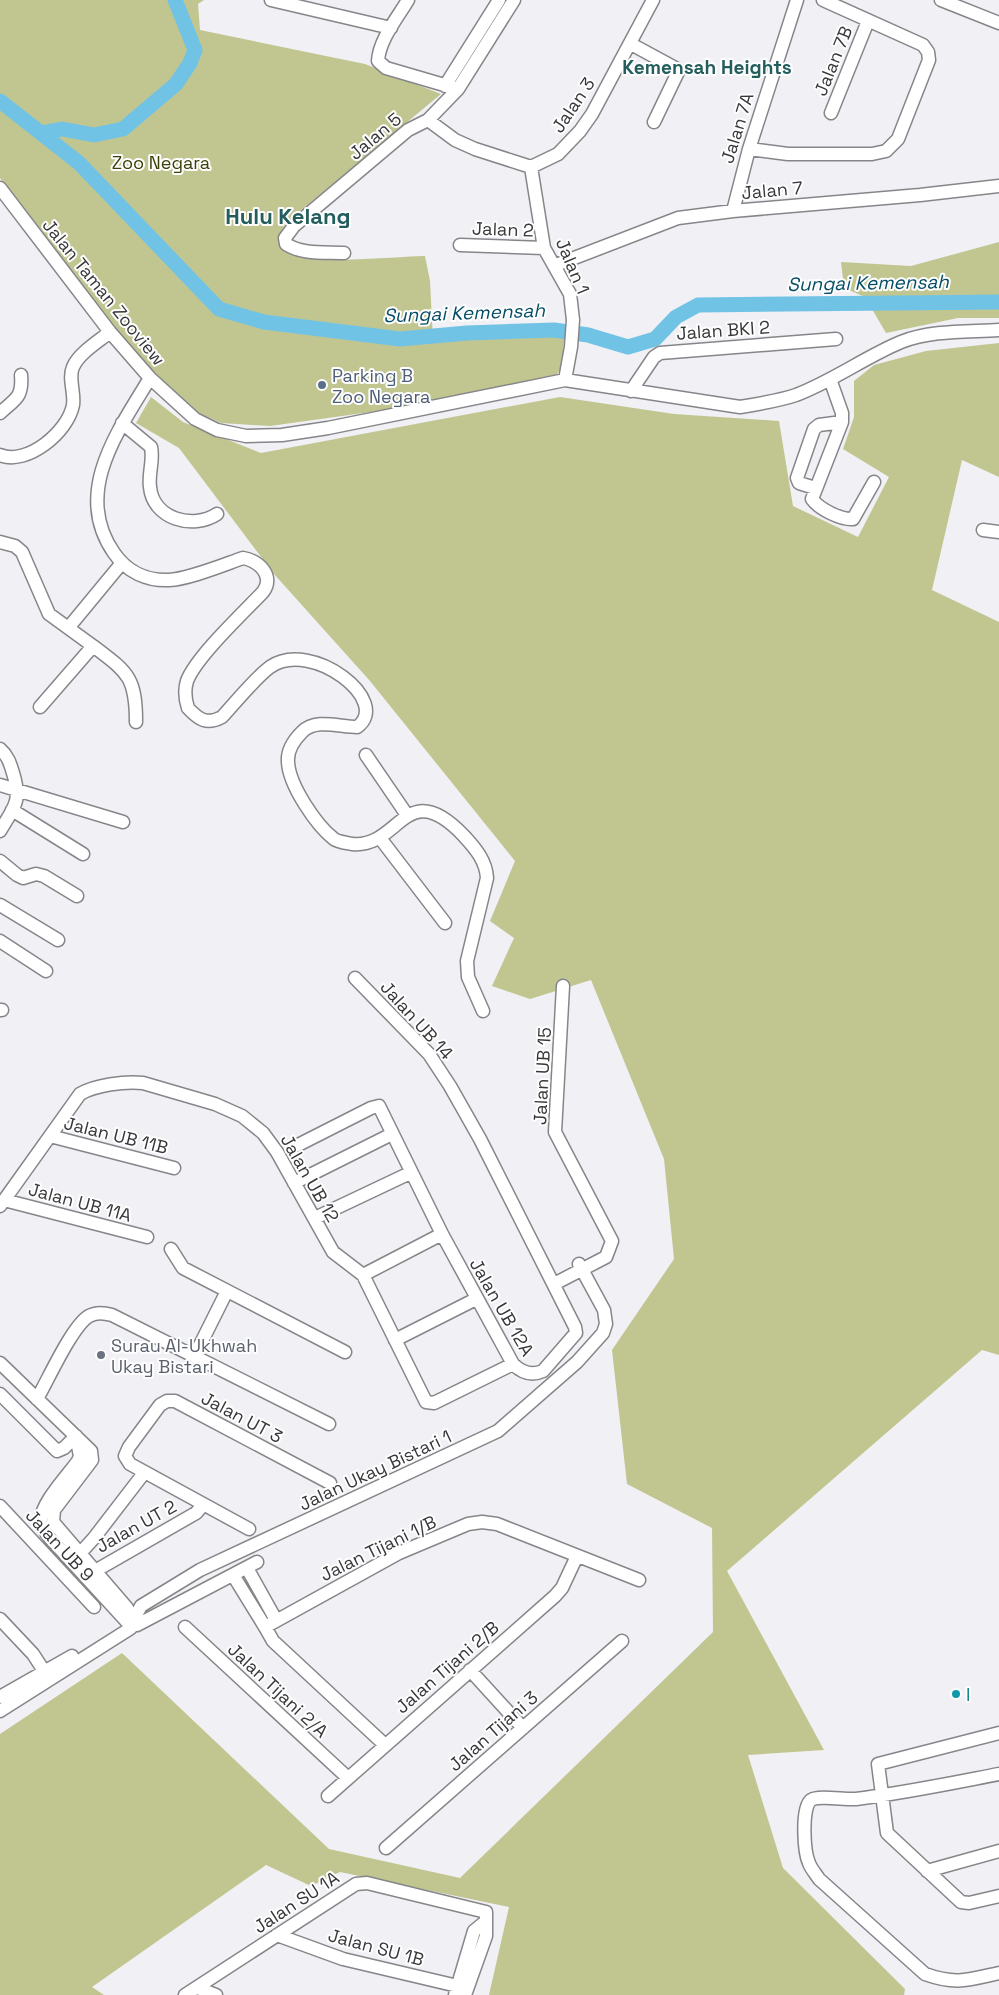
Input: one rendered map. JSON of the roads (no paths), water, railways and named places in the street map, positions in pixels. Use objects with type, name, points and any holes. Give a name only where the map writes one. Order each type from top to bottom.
[{"type":"street","points":[[271,0],[391,28]]},
{"type":"street","points":[[304,8],[318,0]]},
{"type":"street","points":[[408,0],[391,28],[379,55],[382,65],[386,68],[458,89]]},
{"type":"street","points":[[445,86],[499,0]]},
{"type":"street","name":"Jalan 5","points":[[344,253],[303,251],[286,244],[285,238],[294,226],[408,130],[428,120],[458,89],[514,0]]},
{"type":"street","name":"Jalan 3","points":[[531,167],[558,154],[580,131],[631,44],[653,0]]},
{"type":"street","name":"Jalan 7A","points":[[733,211],[749,149],[797,0]]},
{"type":"street","points":[[749,149],[788,154],[872,154],[886,151],[898,139],[929,60],[928,52],[923,45],[823,0]]},
{"type":"street","points":[[941,0],[999,23]]},
{"type":"street","name":"Jalan 7B","points":[[830,113],[868,21]]},
{"type":"street","points":[[631,44],[679,70],[654,122]]},
{"type":"street","points":[[428,120],[455,140],[475,150],[531,167]]},
{"type":"street","name":"Jalan 1","points":[[531,167],[544,248],[556,266],[570,294],[573,320],[571,347],[565,380]]},
{"type":"street","name":"Jalan 7","points":[[556,266],[678,218],[733,211],[920,196],[999,186]]},
{"type":"street","name":"Jalan Taman Zooview","points":[[0,188],[110,332],[150,378],[195,419],[217,430],[246,436],[282,435],[328,428],[565,380],[740,407],[769,403],[796,394],[830,379],[878,353],[909,340],[922,336],[999,330]]},
{"type":"street","name":"Jalan 2","points":[[460,245],[544,248]]},
{"type":"street","points":[[0,455],[15,456],[36,450],[62,430],[74,404],[72,367],[110,332]]},
{"type":"street","name":"Jalan BKI 2","points":[[631,391],[654,357],[660,353],[836,339]]},
{"type":"street","points":[[0,413],[18,398],[22,388],[21,375]]},
{"type":"street","points":[[150,378],[122,422],[99,475],[96,499],[100,526],[109,546],[121,564],[135,573],[152,580],[171,580],[243,558],[260,564],[268,580],[268,587],[232,624],[194,668],[185,687],[188,708],[205,722],[213,722],[222,717],[269,668],[283,661],[297,658],[335,670],[353,685],[366,706],[366,715],[363,722],[357,727],[327,724],[315,725],[303,730],[290,747],[288,761],[290,779],[320,826],[336,840],[354,844],[380,838],[407,815],[420,812],[438,814],[451,823],[479,854],[486,867],[487,878],[467,961],[468,978],[483,1011]]},
{"type":"street","points":[[830,379],[842,413],[842,422],[812,498],[816,505],[847,520],[854,519],[874,482]]},
{"type":"street","points":[[122,422],[151,447],[153,454],[150,487],[154,500],[162,510],[174,518],[187,522],[208,520],[217,514]]},
{"type":"street","points":[[815,488],[799,483],[797,478],[814,429],[819,425],[842,422]]},
{"type":"street","points":[[983,530],[999,532]]},
{"type":"street","points":[[0,542],[15,546],[22,552],[49,614],[123,669],[130,679],[136,701],[136,722]]},
{"type":"street","points":[[69,627],[121,564]]},
{"type":"street","points":[[40,707],[93,646]]},
{"type":"street","points":[[0,749],[7,756],[18,790],[18,799],[0,831]]},
{"type":"street","points":[[366,755],[407,815]]},
{"type":"street","points":[[0,785],[123,822]]},
{"type":"street","points":[[12,810],[83,854]]},
{"type":"street","points":[[380,838],[445,923]]},
{"type":"street","points":[[0,861],[23,878],[36,874],[44,876],[77,896]]},
{"type":"street","points":[[0,905],[58,940]]},
{"type":"street","points":[[0,941],[46,971]]},
{"type":"street","name":"Jalan UB 14","points":[[356,978],[429,1054],[480,1139]]},
{"type":"street","name":"Jalan UB 15","points":[[552,1281],[606,1257],[612,1241],[555,1132],[563,986]]},
{"type":"street","name":"Jalan UB 12","points":[[50,1136],[80,1094],[87,1090],[133,1082],[215,1104],[242,1116],[263,1133],[315,1218],[333,1252],[363,1275],[426,1402],[430,1403],[512,1364]]},
{"type":"street","name":"Jalan UB 12A","points":[[298,1145],[371,1108],[379,1106],[410,1173],[476,1300],[512,1364],[524,1373],[537,1374],[543,1370],[576,1333],[552,1281],[480,1139]]},
{"type":"street","points":[[294,1183],[392,1134]]},
{"type":"street","points":[[2,1203],[50,1136]]},
{"type":"street","name":"Jalan UB 11B","points":[[50,1136],[174,1168]]},
{"type":"street","points":[[315,1218],[410,1173]]},
{"type":"street","name":"Jalan UB 11A","points":[[2,1203],[147,1237]]},
{"type":"street","points":[[363,1275],[442,1234]]},
{"type":"street","points":[[171,1249],[183,1268],[345,1352]]},
{"type":"street","name":"Jalan Ukay Bistari 1","points":[[0,1711],[132,1623],[142,1606],[200,1570],[498,1431],[578,1362],[603,1333],[604,1310],[581,1267]]},
{"type":"street","points":[[194,1357],[227,1291]]},
{"type":"street","points":[[395,1340],[476,1300]]},
{"type":"street","points":[[37,1399],[78,1327],[89,1316],[101,1313],[112,1314],[329,1424]]},
{"type":"street","points":[[0,1362],[76,1436],[80,1456],[44,1506],[41,1521],[44,1530],[76,1558],[90,1574],[127,1608],[132,1623]]},
{"type":"street","points":[[0,1394],[57,1451],[64,1448],[76,1436]]},
{"type":"street","name":"Jalan UT 3","points":[[249,1529],[130,1464],[126,1456],[129,1447],[160,1405],[167,1401],[176,1402],[330,1483]]},
{"type":"street","name":"Jalan UT 2","points":[[76,1558],[144,1473]]},
{"type":"street","name":"Jalan UT 2","points":[[90,1574],[196,1513],[203,1505]]},
{"type":"street","name":"Jalan UB 9","points":[[3,1514],[94,1608]]},
{"type":"street","name":"Jalan Tijani 1/B","points":[[264,1627],[399,1552],[468,1524],[482,1522],[496,1524],[639,1580]]},
{"type":"street","name":"Jalan Tijani 2/B","points":[[328,1796],[555,1596],[562,1588],[577,1556]]},
{"type":"street","name":"Jalan Ukay Bistari 1","points":[[0,1697],[132,1623],[252,1565],[262,1594]]},
{"type":"street","points":[[233,1575],[273,1641],[385,1745]]},
{"type":"street","points":[[249,1602],[262,1594],[276,1620]]},
{"type":"street","points":[[0,1618],[33,1654],[44,1671]]},
{"type":"street","name":"Jalan Tijani 2/A","points":[[185,1628],[348,1778]]},
{"type":"street","name":"Jalan Tijani 3","points":[[386,1848],[622,1641]]},
{"type":"street","points":[[470,1670],[523,1728]]},
{"type":"street","points":[[999,1734],[878,1764],[887,1833],[961,1902],[969,1903],[999,1896]]},
{"type":"street","points":[[999,1774],[882,1796],[844,1800],[819,1798],[810,1801],[805,1810],[808,1861],[819,1879],[926,1974],[942,1980],[960,1982],[999,1973]]},
{"type":"street","points":[[927,1871],[999,1851]]},
{"type":"street","name":"Jalan SU 1A","points":[[185,1995],[356,1884],[367,1883],[486,1912],[486,1936],[461,1991]]},
{"type":"street","name":"Jalan SU 1B","points":[[277,1935],[343,1960],[461,1991]]},
{"type":"street","points":[[198,1988],[216,1995]]},
{"type":"waterway","points":[[41,133],[62,129],[94,135],[123,129],[176,84],[190,63],[195,50],[175,0]]},
{"type":"waterway","name":"Sungai Kemensah","points":[[0,101],[79,163],[219,309],[264,322],[400,339],[467,333],[554,330],[588,335],[628,347],[655,339],[676,317],[698,305],[999,302]]},
{"type":"place","name":"Parking B Zoo Negara","points":[[322,385]]},
{"type":"place","name":"Surau Al-Ukhwah Ukay Bistari","points":[[101,1355]]},
{"type":"place","name":"I","points":[[956,1694]]},
{"type":"district","name":"Kemensah Heights","points":[[707,67]]},
{"type":"district","name":"Hulu Kelang","points":[[288,216]]},
{"type":"park label","name":"Zoo Negara","points":[[161,162]]}]
